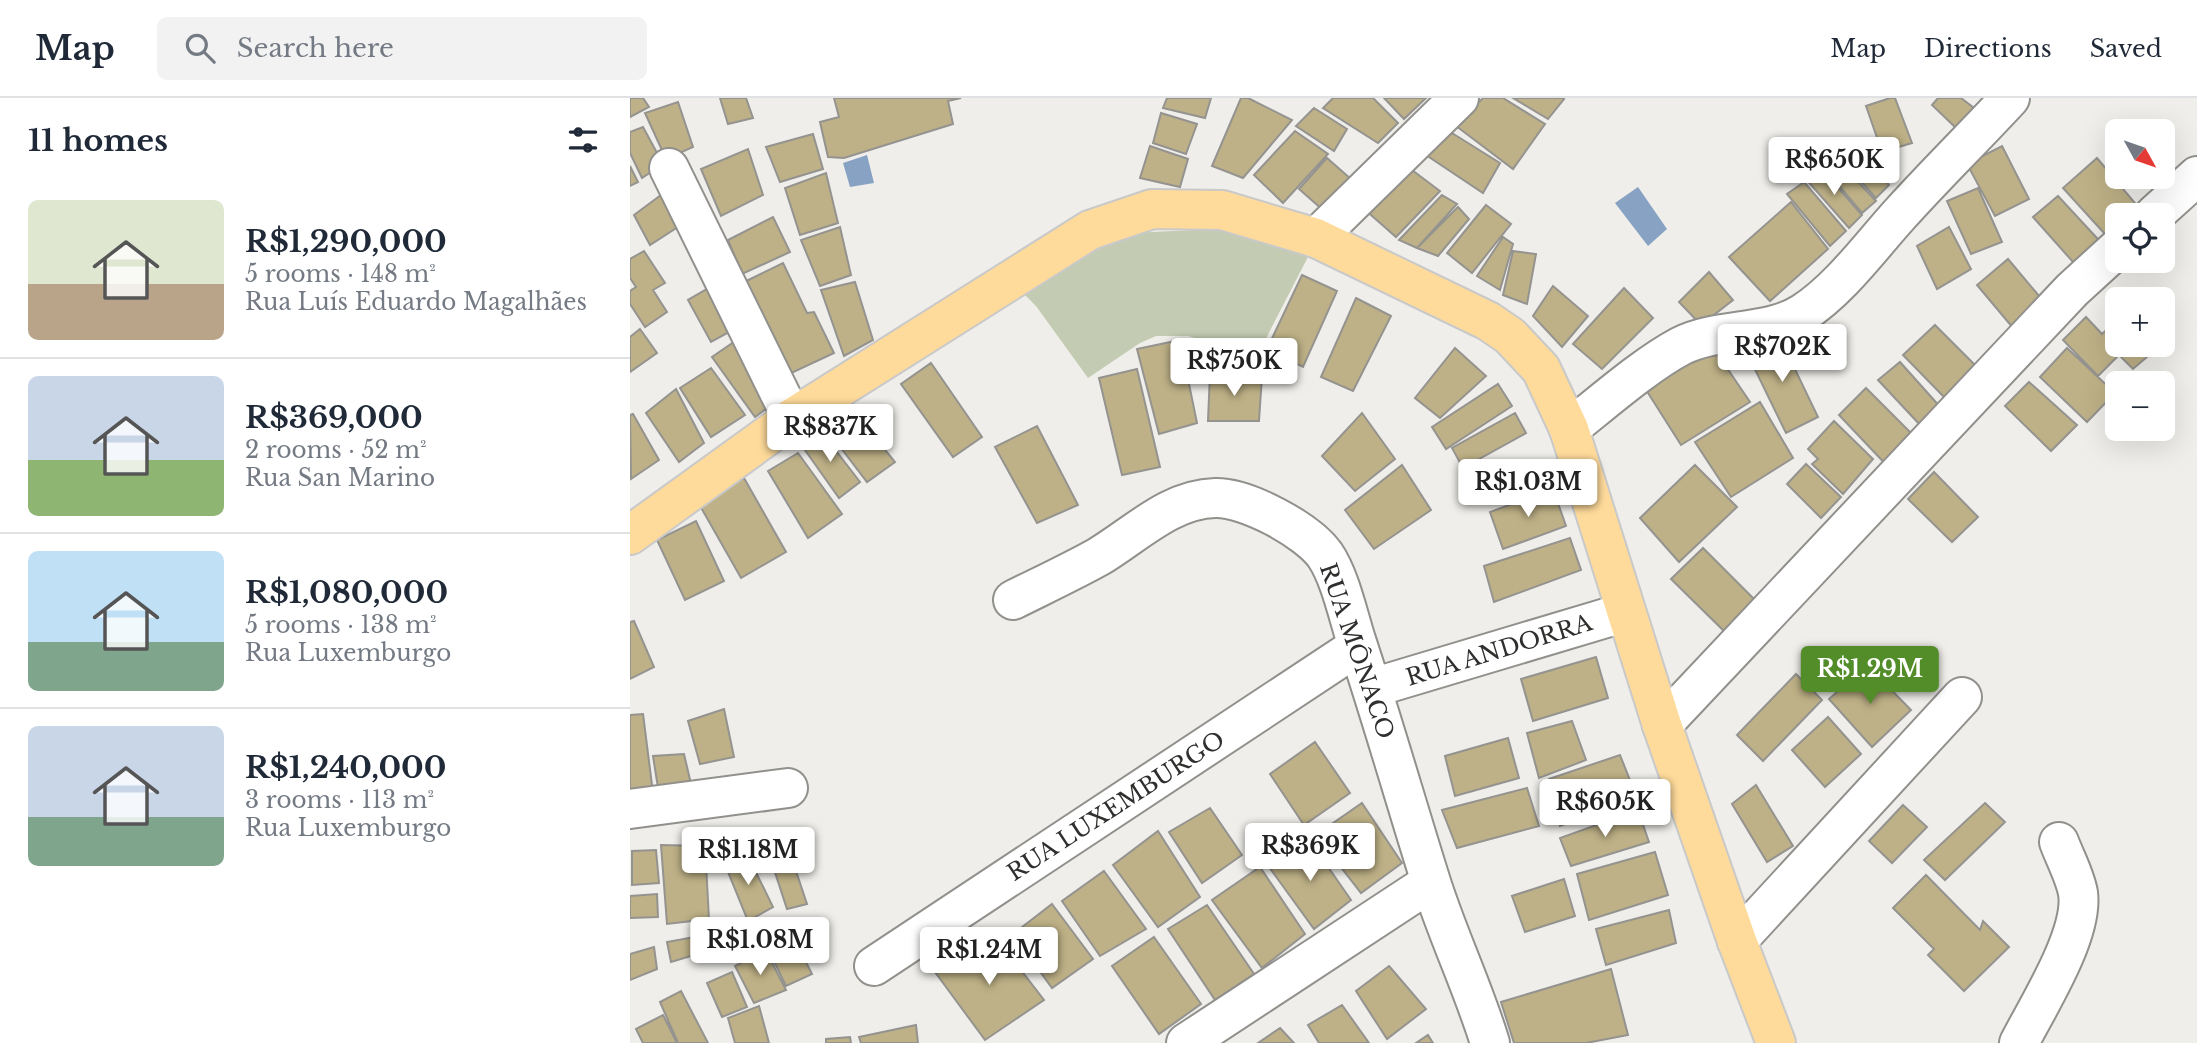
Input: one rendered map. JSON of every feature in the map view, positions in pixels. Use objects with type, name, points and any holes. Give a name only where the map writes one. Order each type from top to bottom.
[{"type":"main road","points":[[630,535],[792,418],[1090,230],[1152,209],[1200,209],[1222,210],[1316,238],[1464,308],[1510,336],[1541,369],[1569,429],[1662,725],[1737,941],[1776,1043]]},
{"type":"street","points":[[1316,238],[1459,98]]},
{"type":"street","points":[[1569,429],[1681,346],[1725,332],[1774,326],[1803,314],[1858,262],[2010,98]]},
{"type":"street","points":[[669,168],[792,418]]},
{"type":"street","points":[[2167,203],[2197,176]]},
{"type":"street","points":[[1662,725],[2071,290],[2105,260]]},
{"type":"street","name":"RUA MÔNACO","points":[[1013,600],[1099,556],[1158,516],[1192,501],[1236,499],[1296,530],[1325,555],[1335,575],[1372,688],[1431,882],[1490,1043]]},
{"type":"street","name":"RUA ANDORRA","points":[[1372,688],[1626,612]]},
{"type":"street","name":"RUA LUXEMBURGO","points":[[874,966],[1358,646]]},
{"type":"street","points":[[1737,941],[1962,697]]},
{"type":"street","points":[[630,809],[788,788]]},
{"type":"street","points":[[2019,1043],[2068,946],[2076,923],[2077,890],[2059,842]]},
{"type":"street","points":[[1186,1043],[1431,882]]},
{"type":"green space","points":[[1237,228],[1309,255],[1260,350],[1228,348],[1188,336],[1156,336],[1140,343],[1088,378],[1036,306],[1024,294],[1056,267],[1130,233]]},
{"type":"water","points":[[867,155],[874,183],[850,187],[843,163]]},
{"type":"water","points":[[1638,187],[1667,229],[1648,246],[1615,203]]},
{"type":"building","points":[[630,98],[643,98],[649,107],[630,117]]},
{"type":"building","points":[[720,98],[746,98],[753,118],[728,124]]},
{"type":"building","points":[[834,98],[961,98],[948,101],[953,124],[844,158],[828,157],[820,122],[839,117]]},
{"type":"building","points":[[1167,98],[1211,98],[1205,118],[1163,108]]},
{"type":"building","points":[[1241,98],[1248,98],[1292,120],[1243,178],[1212,166]]},
{"type":"building","points":[[1333,98],[1373,98],[1398,123],[1378,143],[1323,108]]},
{"type":"building","points":[[1384,98],[1426,98],[1404,119]]},
{"type":"building","points":[[1483,98],[1503,98],[1545,124],[1513,169],[1456,126]]},
{"type":"building","points":[[1513,98],[1562,98],[1564,99],[1548,119]]},
{"type":"building","points":[[1895,98],[1912,143],[1882,152],[1866,106]]},
{"type":"building","points":[[1938,98],[1961,98],[1974,108],[1956,128],[1932,105]]},
{"type":"building","points":[[678,102],[693,147],[666,159],[645,113]]},
{"type":"building","points":[[1314,108],[1347,129],[1334,151],[1296,126]]},
{"type":"building","points":[[1161,113],[1197,124],[1186,154],[1153,143]]},
{"type":"building","points":[[643,127],[663,164],[642,178],[630,153],[630,132]]},
{"type":"building","points":[[1295,131],[1328,154],[1283,203],[1254,175]]},
{"type":"building","points":[[1452,133],[1500,163],[1483,193],[1423,153]]},
{"type":"building","points":[[813,134],[823,169],[780,182],[766,147]]},
{"type":"building","points":[[1851,141],[1889,185],[1876,198],[1835,153]]},
{"type":"building","points":[[1150,146],[1188,159],[1180,187],[1140,178]]},
{"type":"building","points":[[2002,146],[2029,199],[1995,216],[1967,164]]},
{"type":"building","points":[[748,149],[763,195],[721,216],[701,169]]},
{"type":"building","points":[[1832,154],[1876,201],[1862,213],[1820,163]]},
{"type":"building","points":[[1327,158],[1351,179],[1324,211],[1299,189]]},
{"type":"building","points":[[2097,158],[2105,168],[2105,189],[2123,189],[2135,203],[2105,203],[2105,234],[2063,188]]},
{"type":"building","points":[[1404,164],[1440,191],[1396,237],[1363,208]]},
{"type":"building","points":[[1818,165],[1862,215],[1849,228],[1805,178]]},
{"type":"building","points":[[630,166],[638,182],[630,186]]},
{"type":"building","points":[[826,173],[838,223],[800,235],[785,188]]},
{"type":"building","points":[[1804,182],[1846,231],[1830,246],[1787,194]]},
{"type":"building","points":[[1978,188],[2002,242],[1971,254],[1947,201]]},
{"type":"building","points":[[661,195],[678,227],[650,245],[634,215]]},
{"type":"building","points":[[1442,195],[1457,204],[1417,248],[1399,240]]},
{"type":"building","points":[[2058,196],[2105,247],[2105,252],[2081,271],[2033,217]]},
{"type":"building","points":[[1791,202],[1828,249],[1770,301],[1729,257]]},
{"type":"building","points":[[1486,205],[1511,224],[1472,273],[1447,253]]},
{"type":"building","points":[[1458,207],[1469,219],[1438,256],[1417,248]]},
{"type":"building","points":[[773,217],[790,252],[742,274],[728,240]]},
{"type":"building","points":[[840,227],[851,275],[820,286],[801,240]]},
{"type":"building","points":[[1949,227],[1971,269],[1937,289],[1917,246]]},
{"type":"building","points":[[1503,237],[1513,244],[1500,290],[1477,276]]},
{"type":"building","points":[[644,251],[665,283],[653,290],[667,312],[645,327],[630,304],[630,291],[636,287],[630,278],[630,259]]},
{"type":"building","points":[[1513,251],[1536,254],[1527,304],[1503,295]]},
{"type":"building","points":[[2008,259],[2050,309],[2019,335],[1977,285]]},
{"type":"building","points":[[783,263],[807,313],[814,312],[834,353],[785,376],[742,283]]},
{"type":"building","points":[[1709,272],[1733,300],[1701,325],[1679,302]]},
{"type":"building","points":[[1302,275],[1337,291],[1303,367],[1267,349]]},
{"type":"building","points":[[719,282],[740,326],[711,342],[688,300]]},
{"type":"building","points":[[855,282],[873,340],[844,356],[821,290]]},
{"type":"building","points":[[1553,286],[1588,316],[1562,347],[1533,316]]},
{"type":"building","points":[[1624,288],[1653,318],[1602,369],[1573,344]]},
{"type":"building","points":[[1356,298],[1391,316],[1353,391],[1321,377]]},
{"type":"building","points":[[2086,317],[2102,334],[2105,331],[2105,357],[2117,357],[2098,376],[2063,340]]},
{"type":"building","points":[[1935,325],[1976,366],[1945,398],[1903,355]]},
{"type":"building","points":[[640,329],[657,353],[630,372],[630,337]]},
{"type":"building","points":[[744,335],[778,400],[755,417],[712,357]]},
{"type":"building","points":[[1779,336],[1818,417],[1786,433],[1746,351]]},
{"type":"building","points":[[1180,340],[1197,423],[1159,434],[1137,349]]},
{"type":"building","points":[[1710,343],[1750,402],[1681,445],[1643,385]]},
{"type":"building","points":[[1455,348],[1486,376],[1440,418],[1415,398]]},
{"type":"building","points":[[2067,348],[2105,384],[2105,403],[2087,422],[2040,377]]},
{"type":"building","points":[[2121,357],[2147,357],[2133,369]]},
{"type":"building","points":[[1900,362],[1942,409],[1922,427],[1878,380]]},
{"type":"building","points":[[931,363],[982,437],[953,457],[901,384]]},
{"type":"building","points":[[711,368],[745,415],[711,437],[680,388]]},
{"type":"building","points":[[1137,369],[1160,467],[1122,475],[1099,378]]},
{"type":"building","points":[[1210,373],[1262,376],[1259,421],[1208,421]]},
{"type":"building","points":[[2029,382],[2077,425],[2051,451],[2005,406]]},
{"type":"building","points":[[1498,384],[1512,406],[1446,449],[1432,427]]},
{"type":"building","points":[[1866,388],[1920,442],[1893,472],[1839,415]]},
{"type":"building","points":[[676,389],[704,443],[679,462],[646,413]]},
{"type":"building","points":[[1760,402],[1793,458],[1731,497],[1695,442]]},
{"type":"building","points":[[853,410],[895,462],[867,482],[825,427]]},
{"type":"building","points":[[1362,413],[1395,459],[1355,491],[1322,456]]},
{"type":"building","points":[[1515,413],[1526,433],[1463,468],[1452,448]]},
{"type":"building","points":[[633,414],[659,460],[631,479],[630,415]]},
{"type":"building","points":[[1834,421],[1873,459],[1843,494],[1812,464],[1818,459],[1808,449]]},
{"type":"building","points":[[1037,426],[1078,505],[1037,523],[995,447]]},
{"type":"building","points":[[820,430],[860,482],[839,498],[800,443]]},
{"type":"building","points":[[798,453],[842,514],[808,538],[768,471]]},
{"type":"building","points":[[1806,464],[1841,497],[1821,518],[1787,484]]},
{"type":"building","points":[[1402,465],[1431,510],[1374,549],[1345,510]]},
{"type":"building","points":[[1695,465],[1737,507],[1679,562],[1640,518]]},
{"type":"building","points":[[1934,472],[1978,517],[1952,542],[1908,499]]},
{"type":"building","points":[[744,478],[786,552],[741,578],[699,504]]},
{"type":"building","points":[[1553,489],[1566,526],[1503,549],[1490,512]]},
{"type":"building","points":[[696,521],[724,581],[685,600],[657,540]]},
{"type":"building","points":[[1570,538],[1581,570],[1494,602],[1484,566]]},
{"type":"building","points":[[1703,548],[1759,604],[1728,635],[1671,579]]},
{"type":"building","points":[[634,621],[654,667],[630,679],[630,622]]},
{"type":"building","points":[[1596,657],[1608,698],[1533,721],[1521,679]]},
{"type":"building","points":[[1867,665],[1911,710],[1872,747],[1829,699]]},
{"type":"building","points":[[1796,674],[1822,700],[1763,761],[1737,735]]},
{"type":"building","points":[[724,709],[734,757],[700,764],[688,721]]},
{"type":"building","points":[[643,714],[653,793],[630,796],[630,715]]},
{"type":"building","points":[[1828,717],[1861,754],[1825,787],[1792,750]]},
{"type":"building","points":[[1572,721],[1586,760],[1539,778],[1527,733]]},
{"type":"building","points":[[1508,738],[1519,778],[1455,796],[1445,756]]},
{"type":"building","points":[[1315,742],[1350,793],[1304,825],[1270,774]]},
{"type":"building","points":[[684,754],[691,784],[658,788],[653,756]]},
{"type":"building","points":[[1620,755],[1637,798],[1560,826],[1549,779]]},
{"type":"building","points":[[1756,785],[1793,846],[1767,862],[1732,804]]},
{"type":"building","points":[[1527,788],[1539,826],[1457,848],[1442,810]]},
{"type":"building","points":[[1362,803],[1402,863],[1361,893],[1316,835]]},
{"type":"building","points":[[1985,803],[2005,822],[1945,880],[1924,860]]},
{"type":"building","points":[[1903,805],[1927,827],[1892,863],[1869,841]]},
{"type":"building","points":[[1210,808],[1242,855],[1202,883],[1169,832]]},
{"type":"building","points":[[1638,810],[1649,842],[1571,866],[1560,838]]},
{"type":"building","points":[[1158,831],[1200,897],[1158,927],[1113,865]]},
{"type":"building","points":[[1308,838],[1351,900],[1314,929],[1269,867]]},
{"type":"building","points":[[661,845],[705,846],[709,919],[667,924]]},
{"type":"building","points":[[788,847],[807,904],[787,909],[769,854]]},
{"type":"building","points":[[656,850],[659,883],[632,885],[632,851]]},
{"type":"building","points":[[1655,852],[1668,895],[1589,920],[1577,874]]},
{"type":"building","points":[[747,854],[773,907],[748,921],[724,862]]},
{"type":"building","points":[[1260,867],[1305,934],[1262,968],[1212,900]]},
{"type":"building","points":[[1104,871],[1146,929],[1100,956],[1062,901]]},
{"type":"building","points":[[1926,875],[1980,930],[1983,921],[2009,947],[1964,991],[1928,955],[1934,949],[1893,908]]},
{"type":"building","points":[[1564,879],[1575,916],[1525,932],[1512,896]]},
{"type":"building","points":[[657,894],[658,917],[630,918],[630,896]]},
{"type":"building","points":[[1052,904],[1093,959],[1052,988],[1013,934]]},
{"type":"building","points":[[1207,905],[1254,974],[1215,1000],[1168,929]]},
{"type":"building","points":[[1669,910],[1676,943],[1606,965],[1596,929]]},
{"type":"building","points":[[711,934],[714,949],[671,962],[667,942]]},
{"type":"building","points":[[994,935],[1044,1000],[985,1040],[935,972]]},
{"type":"building","points":[[1154,937],[1201,1004],[1159,1034],[1112,966]]},
{"type":"building","points":[[795,940],[812,974],[786,986],[770,953]]},
{"type":"building","points":[[654,947],[657,969],[630,980],[630,954]]},
{"type":"building","points":[[766,951],[786,990],[754,1003],[735,966]]},
{"type":"building","points":[[1389,966],[1426,1009],[1387,1039],[1356,991]]},
{"type":"building","points":[[1611,969],[1628,1035],[1586,1043],[1514,1043],[1501,1002]]},
{"type":"building","points":[[732,972],[747,1007],[722,1017],[707,983]]},
{"type":"building","points":[[681,991],[708,1043],[678,1043],[660,1002]]},
{"type":"building","points":[[1342,1005],[1369,1043],[1319,1043],[1308,1025]]},
{"type":"building","points":[[759,1006],[769,1043],[735,1043],[728,1018]]},
{"type":"building","points":[[663,1015],[677,1043],[643,1043],[636,1029]]},
{"type":"building","points":[[916,1025],[918,1043],[861,1043],[859,1037]]},
{"type":"building","points":[[1280,1028],[1294,1043],[1258,1043]]},
{"type":"building","points":[[1428,1035],[1433,1043],[1416,1043]]},
{"type":"building","points":[[850,1037],[851,1043],[826,1043],[826,1039]]}]
